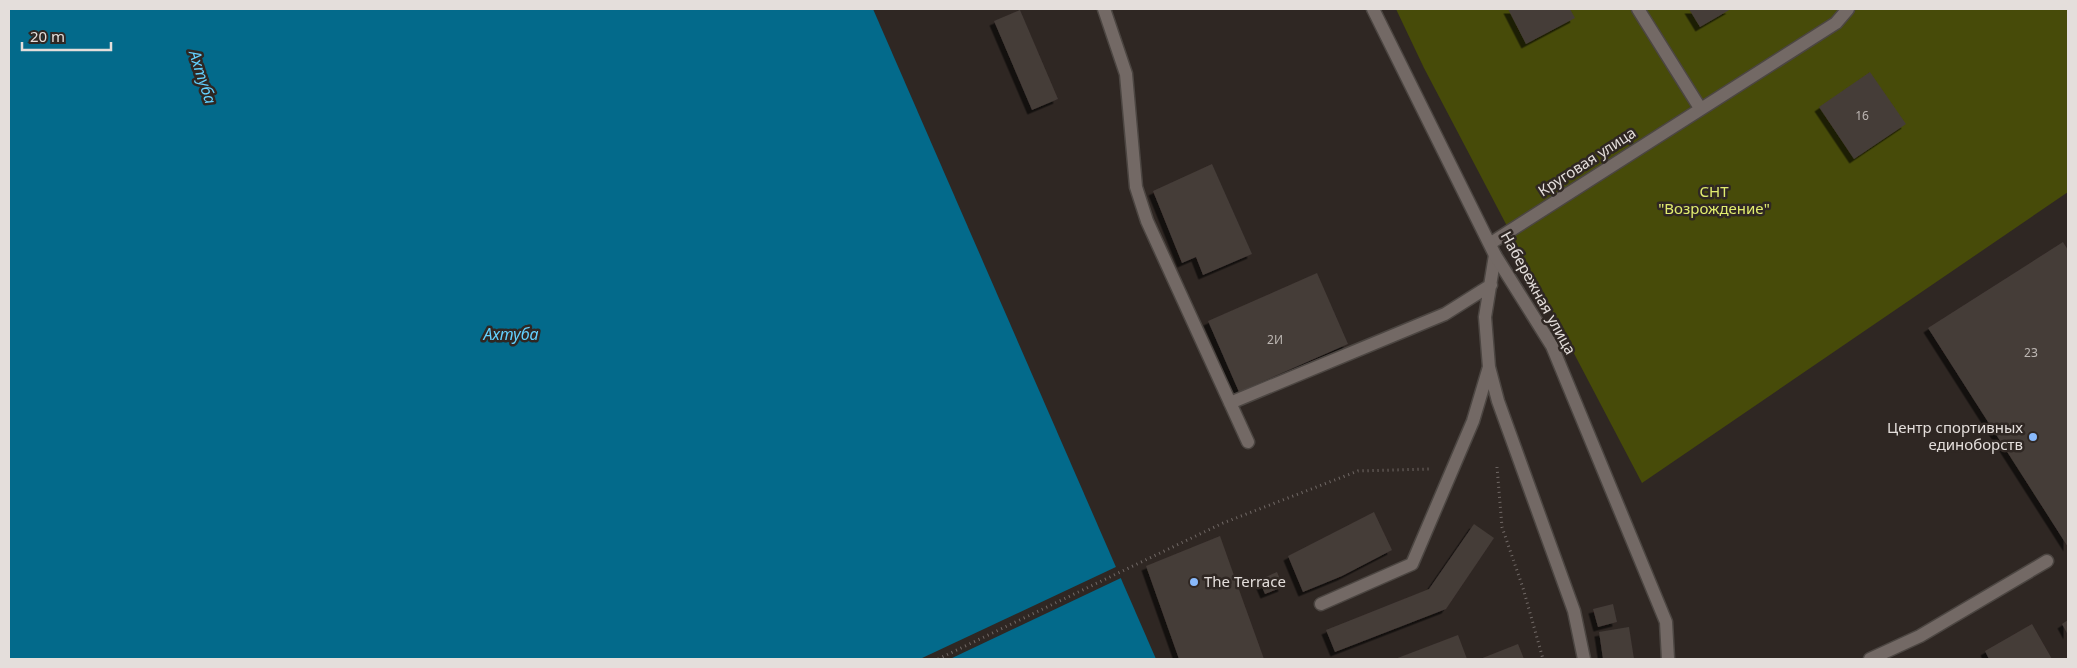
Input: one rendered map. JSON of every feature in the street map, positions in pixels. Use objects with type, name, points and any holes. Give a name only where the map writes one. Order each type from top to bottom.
[{"type":"street","points":[[1104,9],[1126,74],[1136,187],[1147,221],[1248,442]]},
{"type":"street","name":"Набережная улица","points":[[1373,9],[1493,249],[1552,346],[1666,622],[1668,659]]},
{"type":"street","points":[[1638,9],[1700,108]]},
{"type":"street","name":"Круговая улица","points":[[1493,249],[1700,108],[1836,23],[1848,9]]},
{"type":"street","points":[[1493,249],[1492,285],[1485,317],[1489,367],[1498,401],[1574,612],[1584,659]]},
{"type":"street","points":[[1230,403],[1445,314],[1492,285]]},
{"type":"street","points":[[1321,604],[1412,564],[1472,421],[1489,367]]},
{"type":"street","points":[[1870,659],[1920,636],[2047,561]]},
{"type":"path","points":[[1496,461],[1502,527],[1523,588],[1543,659]]},
{"type":"path","points":[[938,659],[1223,523],[1358,471],[1453,469]]},
{"type":"green space","name":"СНТ \"Возрождение\"","points":[[1396,9],[2068,9],[2068,192],[1642,483],[1424,68]]},
{"type":"water","name":"Ахтуба","points":[[9,9],[873,9],[1156,659],[9,659]]},
{"type":"pier","points":[[1118,566],[1123,577],[950,659],[920,659]]},
{"type":"building","points":[[1508,9],[1570,9],[1575,18],[1526,44]]},
{"type":"building","points":[[1689,9],[1731,9],[1700,27]]},
{"type":"building","points":[[1020,10],[1058,99],[1032,110],[994,21]]},
{"type":"building","points":[[1870,72],[1906,124],[1854,159],[1819,107]]},
{"type":"building","points":[[1212,164],[1252,254],[1203,275],[1196,257],[1182,263],[1153,191]]},
{"type":"building","name":"Центр спортивных единоборств","points":[[2063,242],[2068,250],[2068,547],[1928,328]]},
{"type":"building","points":[[1317,273],[1348,344],[1239,392],[1208,321]]},
{"type":"building","points":[[1374,512],[1392,550],[1342,576],[1303,592],[1288,556]]},
{"type":"building","points":[[1474,524],[1494,538],[1446,609],[1335,652],[1326,630],[1429,589]]},
{"type":"building","name":"The Terrace","points":[[1220,536],[1264,659],[1179,659],[1146,566]]},
{"type":"building","points":[[1277,572],[1283,587],[1265,594],[1259,580]]},
{"type":"building","points":[[1613,604],[1617,622],[1598,627],[1593,609]]},
{"type":"building","points":[[2068,620],[2068,635],[2062,624]]},
{"type":"building","points":[[2032,624],[2052,659],[1989,659],[1985,651]]},
{"type":"building","points":[[1629,627],[1634,659],[1603,659],[1599,632]]},
{"type":"building","points":[[1458,635],[1467,659],[1395,659]]},
{"type":"building","points":[[1518,644],[1524,659],[1480,659]]},
{"type":"place","name":"Центр спортивных единоборств","points":[[2033,437]]},
{"type":"place","name":"The Terrace","points":[[1194,582]]}]
